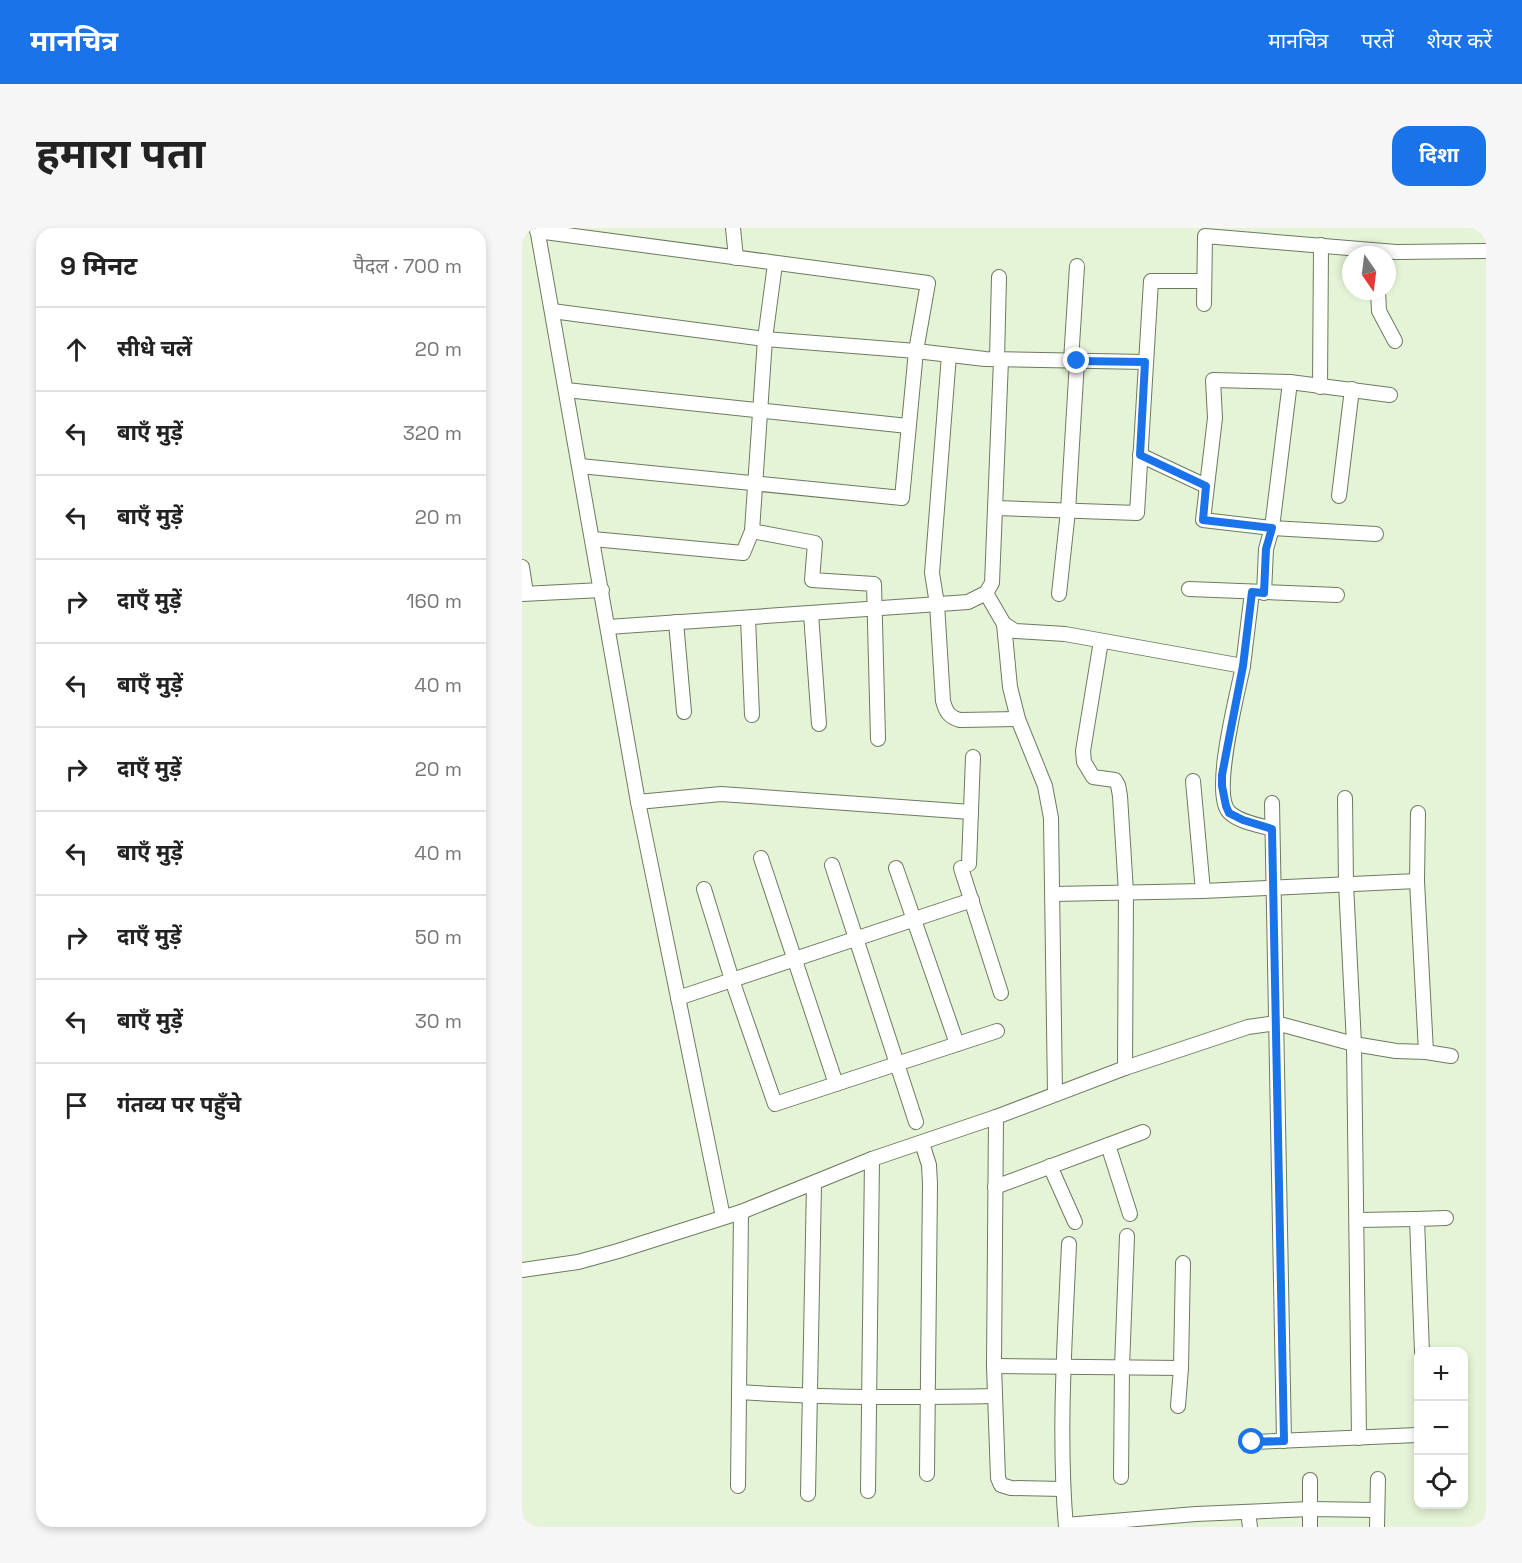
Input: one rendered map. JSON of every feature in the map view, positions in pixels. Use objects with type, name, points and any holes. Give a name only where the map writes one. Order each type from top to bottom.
[{"type":"street","points":[[733,228],[736,258]]},
{"type":"street","points":[[580,466],[902,498],[916,351],[928,283],[537,230],[638,802],[723,1217]]},
{"type":"street","points":[[1204,303],[1205,236],[1342,248]]},
{"type":"street","points":[[1320,387],[1321,245]]},
{"type":"street","points":[[1396,252],[1486,251]]},
{"type":"street","points":[[593,539],[743,553],[753,531],[765,339],[775,264]]},
{"type":"street","points":[[1059,594],[1068,511],[1077,266]]},
{"type":"street","points":[[608,627],[968,602],[986,593],[993,584],[999,278]]},
{"type":"street","points":[[996,508],[1137,513],[1151,281],[1204,281]]},
{"type":"street","points":[[1379,300],[1380,310],[1395,340]]},
{"type":"street","points":[[552,311],[765,339],[999,360],[1145,362]]},
{"type":"street","points":[[949,355],[932,573],[937,604],[943,701],[946,711],[952,718],[960,720],[1018,719]]},
{"type":"street","points":[[1376,534],[1272,528],[1203,520],[1215,418],[1213,380],[1290,382],[1390,395]]},
{"type":"street","points":[[1272,829],[1229,813],[1224,800],[1222,775],[1272,528],[1290,382]]},
{"type":"street","points":[[1339,495],[1352,389]]},
{"type":"street","points":[[566,390],[908,426]]},
{"type":"street","points":[[1140,455],[1206,486]]},
{"type":"street","points":[[753,531],[815,543],[813,580],[874,584],[878,738]]},
{"type":"street","points":[[522,567],[524,593],[602,590]]},
{"type":"street","points":[[1189,589],[1336,595]]},
{"type":"street","points":[[986,593],[1004,624],[1010,687],[1018,719],[1045,786],[1051,818],[1055,1094]]},
{"type":"street","points":[[811,614],[819,724]]},
{"type":"street","points":[[748,618],[752,715]]},
{"type":"street","points":[[676,622],[684,712]]},
{"type":"street","points":[[1004,624],[1015,631],[1065,634],[1243,666]]},
{"type":"street","points":[[1101,640],[1083,752],[1088,770],[1093,777],[1115,780],[1118,785],[1126,892],[1125,1068]]},
{"type":"street","points":[[973,757],[971,812],[965,866],[972,900],[1001,993]]},
{"type":"street","points":[[1193,781],[1203,891]]},
{"type":"street","points":[[638,802],[720,794],[971,812]]},
{"type":"street","points":[[1345,798],[1346,884],[1354,1044],[1359,1438]]},
{"type":"street","points":[[1272,803],[1284,1441]]},
{"type":"street","points":[[1418,813],[1418,881],[1426,1052]]},
{"type":"street","points":[[760,858],[836,1084]]},
{"type":"street","points":[[832,864],[916,1122]]},
{"type":"street","points":[[896,868],[957,1044]]},
{"type":"street","points":[[1053,894],[1203,891],[1418,881]]},
{"type":"street","points":[[704,889],[732,980],[775,1104],[997,1031]]},
{"type":"street","points":[[678,998],[972,900]]},
{"type":"street","points":[[522,1270],[578,1262],[741,1212],[872,1159],[996,1117],[1125,1068],[1248,1027],[1276,1023],[1354,1044],[1451,1056]]},
{"type":"street","points":[[996,1117],[994,1396],[998,1478],[1001,1485],[1011,1488],[1064,1490]]},
{"type":"street","points":[[995,1187],[1143,1132]]},
{"type":"street","points":[[922,1143],[930,1184],[927,1474]]},
{"type":"street","points":[[1108,1145],[1131,1214]]},
{"type":"street","points":[[868,1491],[872,1159]]},
{"type":"street","points":[[1050,1167],[1075,1222]]},
{"type":"street","points":[[808,1494],[814,1184]]},
{"type":"street","points":[[738,1486],[741,1212]]},
{"type":"street","points":[[1357,1220],[1446,1218]]},
{"type":"street","points":[[1417,1219],[1422,1347]]},
{"type":"street","points":[[1121,1478],[1127,1236]]},
{"type":"street","points":[[1069,1245],[1064,1366],[1066,1526],[1196,1521],[1248,1512],[1377,1509]]},
{"type":"street","points":[[1178,1406],[1183,1263]]},
{"type":"street","points":[[994,1366],[1181,1368]]},
{"type":"street","points":[[740,1392],[869,1398],[994,1396]]},
{"type":"street","points":[[1252,1442],[1414,1435]]},
{"type":"street","points":[[1377,1527],[1378,1479]]},
{"type":"street","points":[[1310,1480],[1310,1527]]},
{"type":"street","points":[[1248,1512],[1250,1527]]},
{"type":"route","points":[[1077,361],[1145,362],[1140,455],[1206,486],[1203,520],[1272,528],[1266,549],[1264,593],[1252,592],[1243,666],[1222,775],[1224,800],[1229,813],[1272,829],[1284,1441],[1252,1442]]}]
